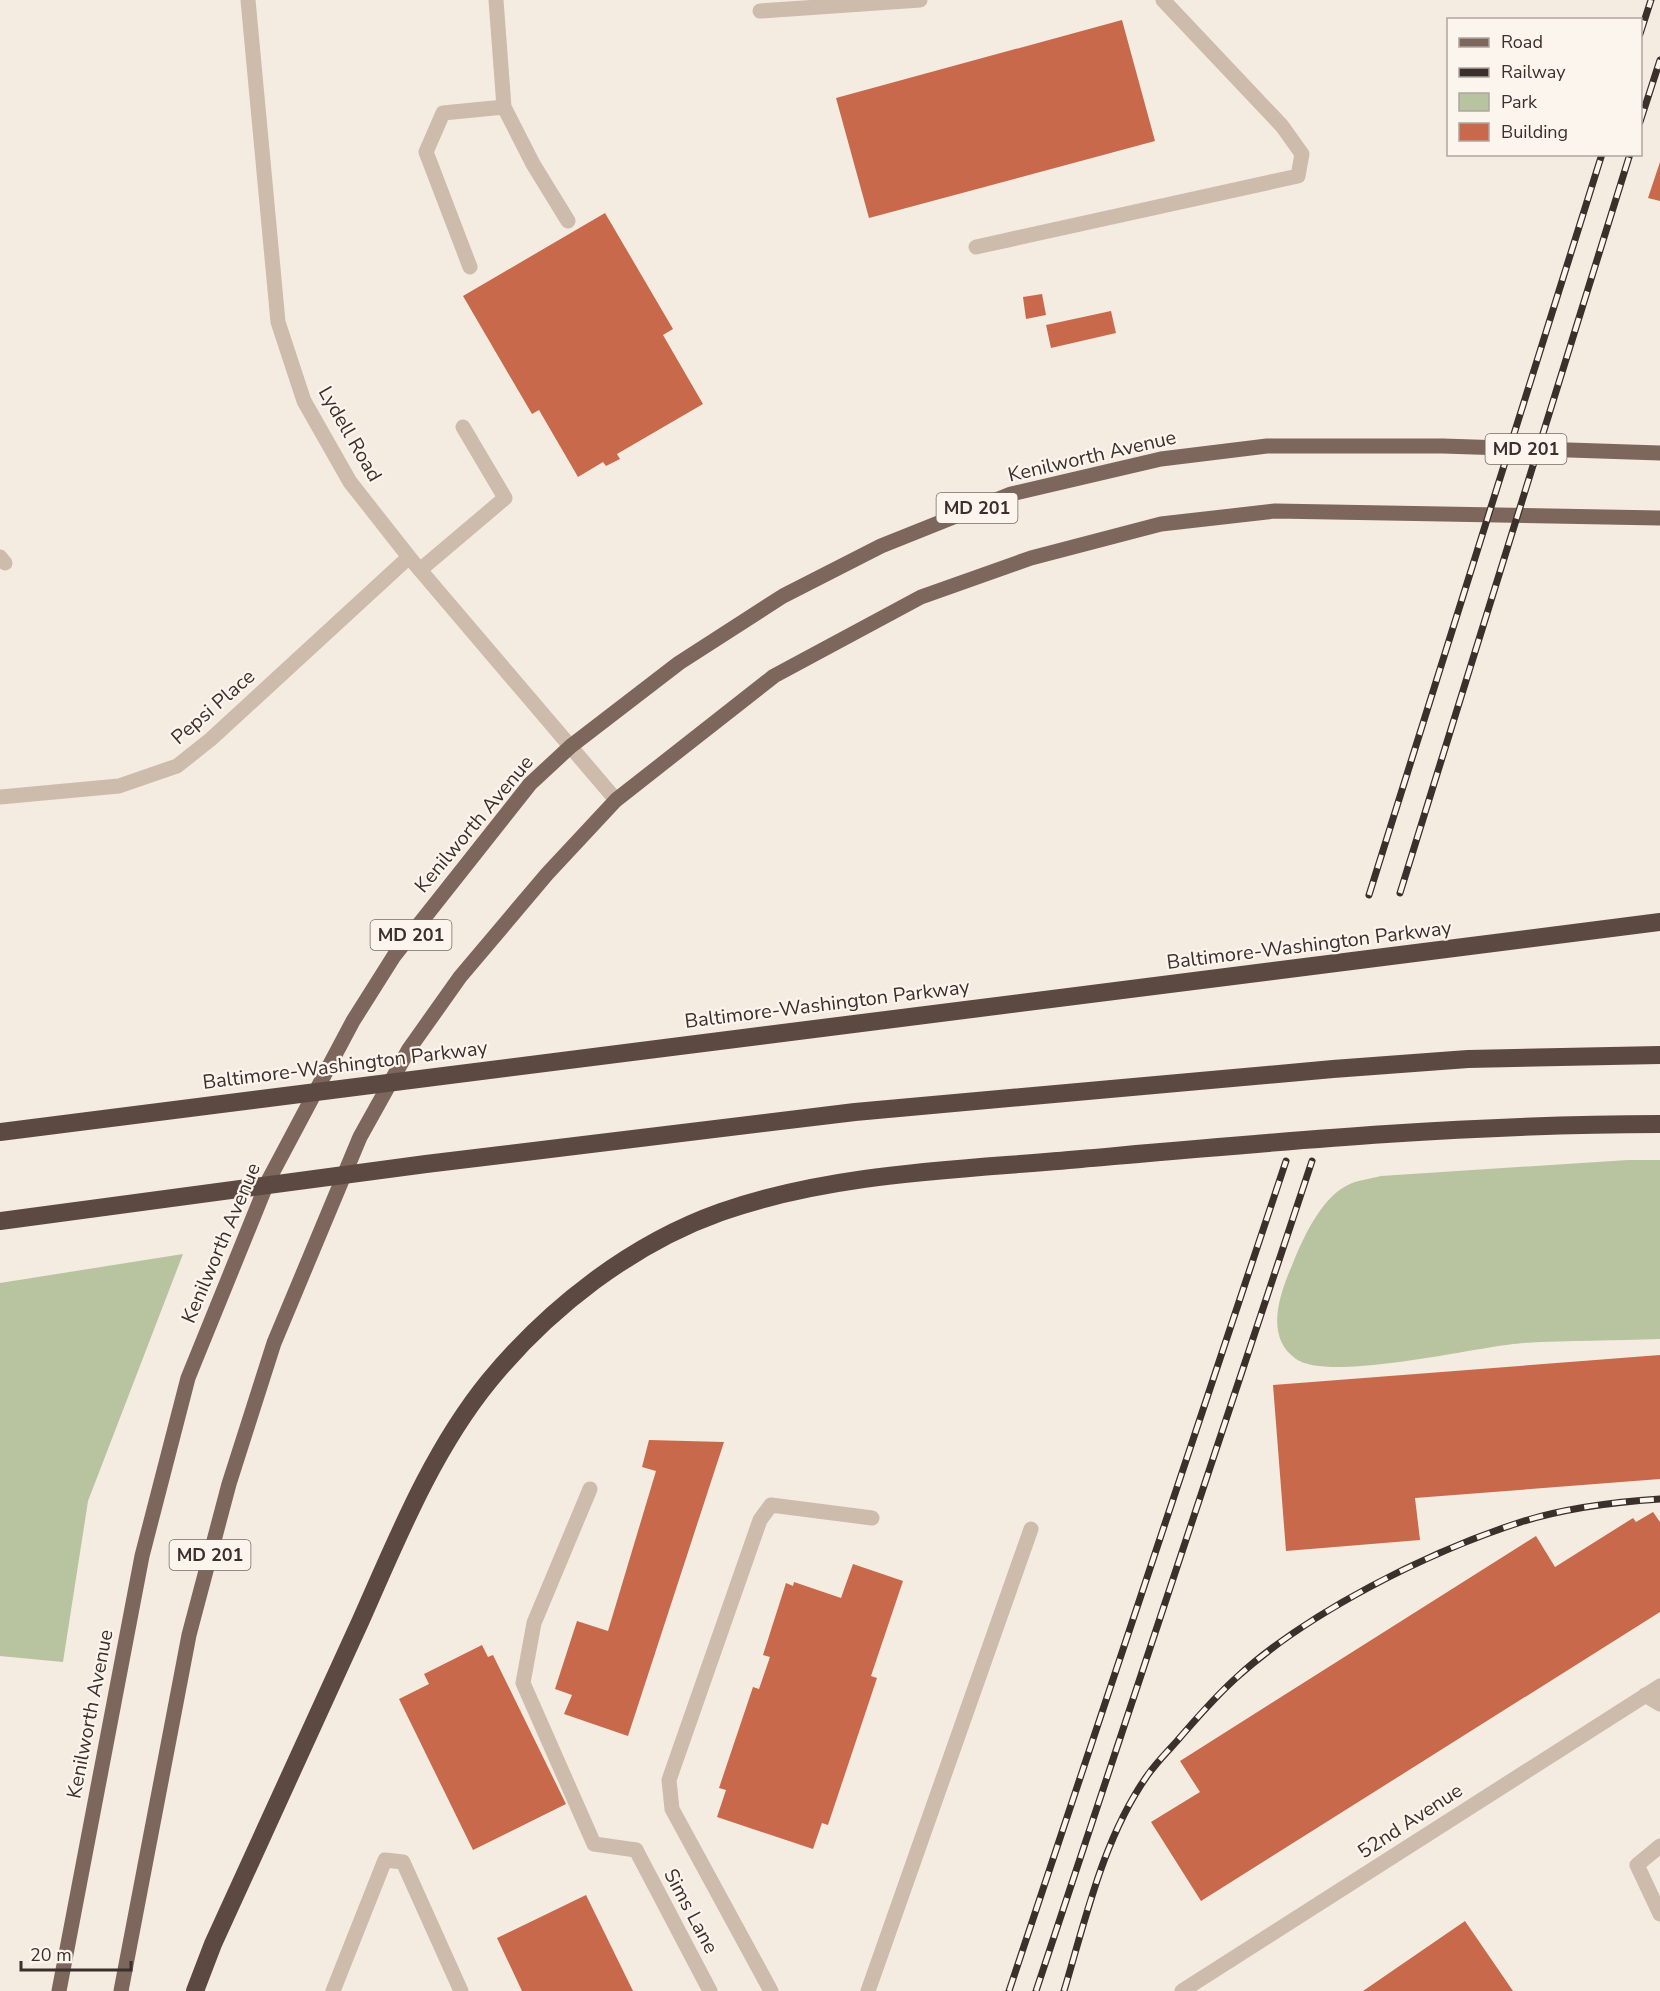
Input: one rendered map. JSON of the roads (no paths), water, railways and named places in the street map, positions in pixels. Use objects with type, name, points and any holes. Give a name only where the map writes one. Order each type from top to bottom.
[{"type":"highway","name":"Baltimore-Washington Parkway","points":[[0,1132],[1660,922]]},
{"type":"highway","points":[[0,1221],[426,1164],[855,1112],[1468,1059],[1660,1055]]},
{"type":"highway","points":[[195,1991],[213,1944],[392,1552],[439,1458],[489,1382],[523,1344],[558,1310],[597,1278],[636,1253],[719,1213],[785,1194],[873,1178],[1363,1134],[1479,1127],[1660,1124]]},
{"type":"main road","name":"Kenilworth Avenue","points":[[59,1991],[147,1534],[188,1378],[268,1181],[353,1021],[394,956],[530,784],[571,746],[680,663],[783,596],[881,546],[1011,494],[1161,459],[1267,446],[1443,446],[1660,453]]},
{"type":"main road","name":"MD 201","points":[[121,1991],[189,1635],[229,1484],[274,1343],[310,1256],[360,1137],[409,1049],[460,977],[547,874],[616,801],[774,676],[921,597],[1031,558],[1161,524],[1275,511],[1660,518]]},
{"type":"street","name":"Lydell Road","points":[[248,0],[278,322],[304,401],[350,482],[409,557],[616,801]]},
{"type":"street","points":[[496,0],[504,107],[533,164],[568,220]]},
{"type":"street","points":[[760,11],[920,0]]},
{"type":"street","points":[[976,247],[1298,176],[1302,154],[1282,126],[1163,0]]},
{"type":"street","points":[[470,267],[426,152],[443,113],[504,107]]},
{"type":"street","points":[[420,570],[505,498],[463,427]]},
{"type":"street","name":"Pepsi Place","points":[[0,798],[119,786],[177,766],[211,739],[409,557]]},
{"type":"street","name":"Sims Lane","points":[[590,1489],[534,1623],[523,1683],[594,1844],[636,1850],[710,1991]]},
{"type":"street","points":[[771,1991],[672,1809],[669,1780],[760,1520],[771,1505],[872,1518]]},
{"type":"street","points":[[868,1991],[1031,1529]]},
{"type":"street","name":"52nd Avenue","points":[[1182,1991],[1660,1686]]},
{"type":"street","points":[[1645,1695],[1660,1704]]},
{"type":"street","points":[[1660,1846],[1638,1864],[1660,1914]]},
{"type":"street","points":[[333,1991],[384,1860],[403,1862],[461,1991]]},
{"type":"railway","points":[[1642,28],[1651,0]]},
{"type":"railway","points":[[1642,116],[1660,60]]},
{"type":"railway","points":[[1369,895],[1601,156]]},
{"type":"railway","points":[[1400,893],[1629,156]]},
{"type":"railway","points":[[1009,1991],[1286,1161]]},
{"type":"railway","points":[[1036,1991],[1312,1161]]},
{"type":"railway","points":[[1064,1991],[1097,1880],[1107,1852],[1132,1800],[1154,1767],[1205,1709],[1236,1678],[1265,1654],[1298,1630],[1371,1586],[1409,1567],[1485,1535],[1521,1522],[1572,1509],[1660,1499]]}]
